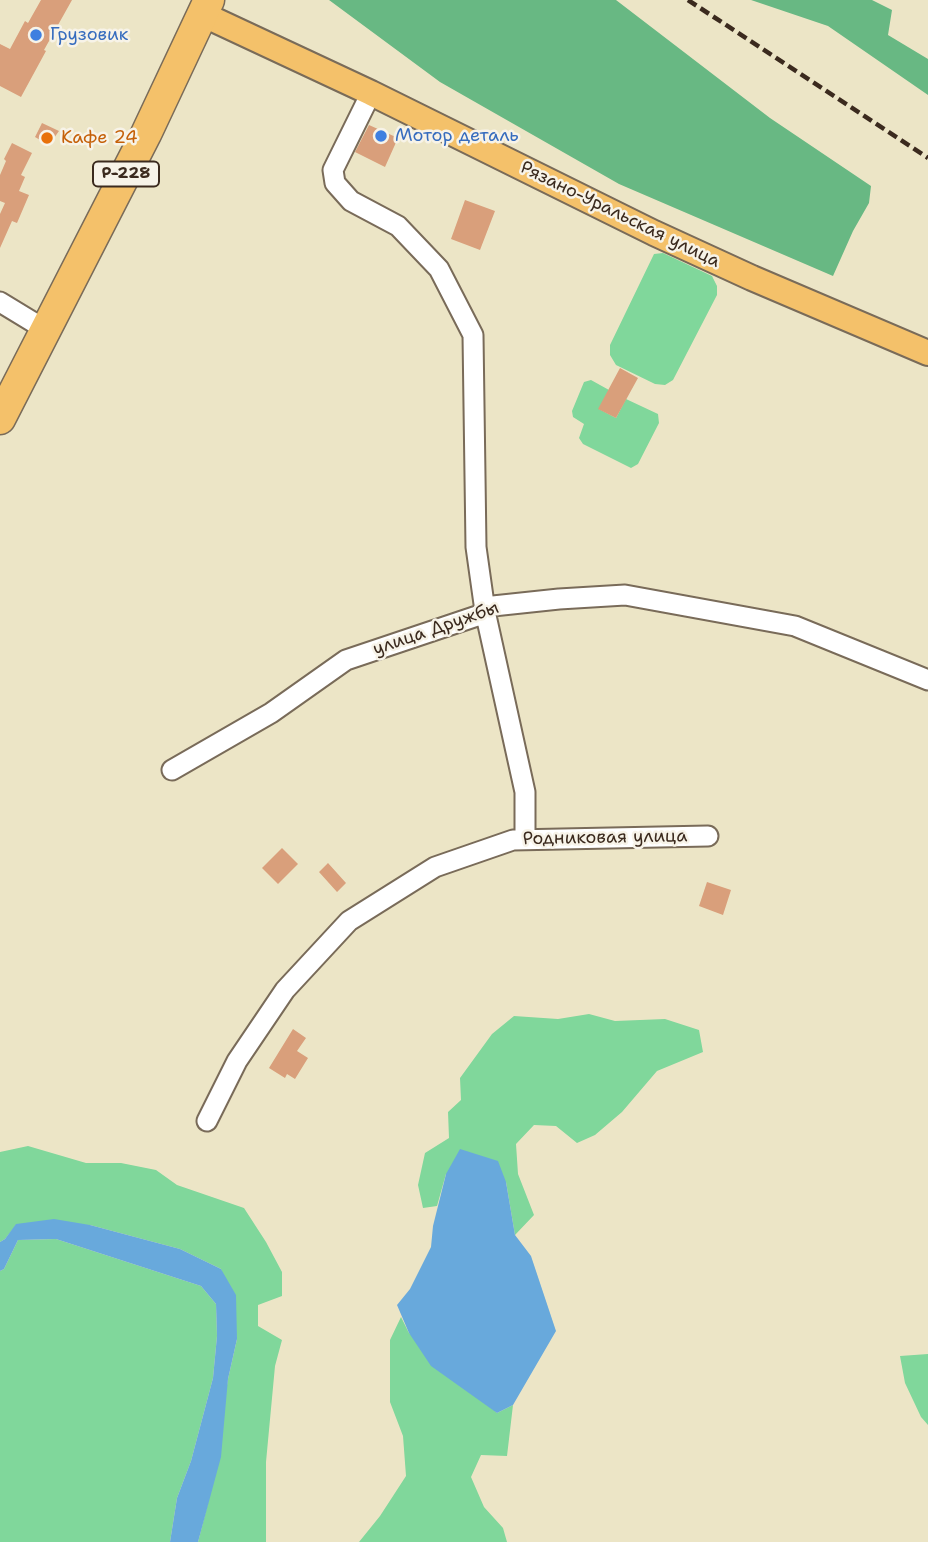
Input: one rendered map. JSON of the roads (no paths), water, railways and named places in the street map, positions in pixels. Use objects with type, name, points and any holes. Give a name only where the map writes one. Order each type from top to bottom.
[{"type":"highway","name":"Р-228","points":[[0,419],[146,134],[205,7]]},
{"type":"main road","name":"Рязано-Уральская улица","points":[[205,7],[653,233],[928,353]]},
{"type":"street","points":[[371,93],[333,170],[335,183],[351,201],[398,226],[439,269],[474,335],[476,547],[485,611],[525,792],[525,839]]},
{"type":"street","points":[[0,302],[46,330]]},
{"type":"street","name":"улица Дружбы","points":[[172,770],[271,713],[346,660],[477,616],[494,606],[625,595],[795,626],[928,680]]},
{"type":"street","name":"Родниковая улица","points":[[207,1121],[237,1061],[285,990],[349,921],[435,867],[513,840],[708,836]]},
{"type":"water","points":[[460,1149],[498,1161],[506,1182],[515,1235],[531,1256],[556,1331],[513,1405],[497,1413],[431,1366],[409,1333],[397,1305],[410,1289],[431,1247],[433,1226],[446,1174]]},
{"type":"water","points":[[54,1219],[90,1225],[180,1249],[221,1269],[236,1295],[237,1339],[228,1379],[221,1457],[198,1542],[170,1542],[177,1498],[191,1461],[213,1378],[217,1336],[216,1304],[201,1286],[56,1239],[18,1240],[4,1269],[0,1271],[0,1242],[16,1224]]},
{"type":"railway","points":[[688,0],[928,158]]},
{"type":"place","name":"Грузовик","points":[[36,35]]},
{"type":"place","name":"Мотор деталь","points":[[381,136]]},
{"type":"place","name":"Кафе 24","points":[[47,138]]}]
